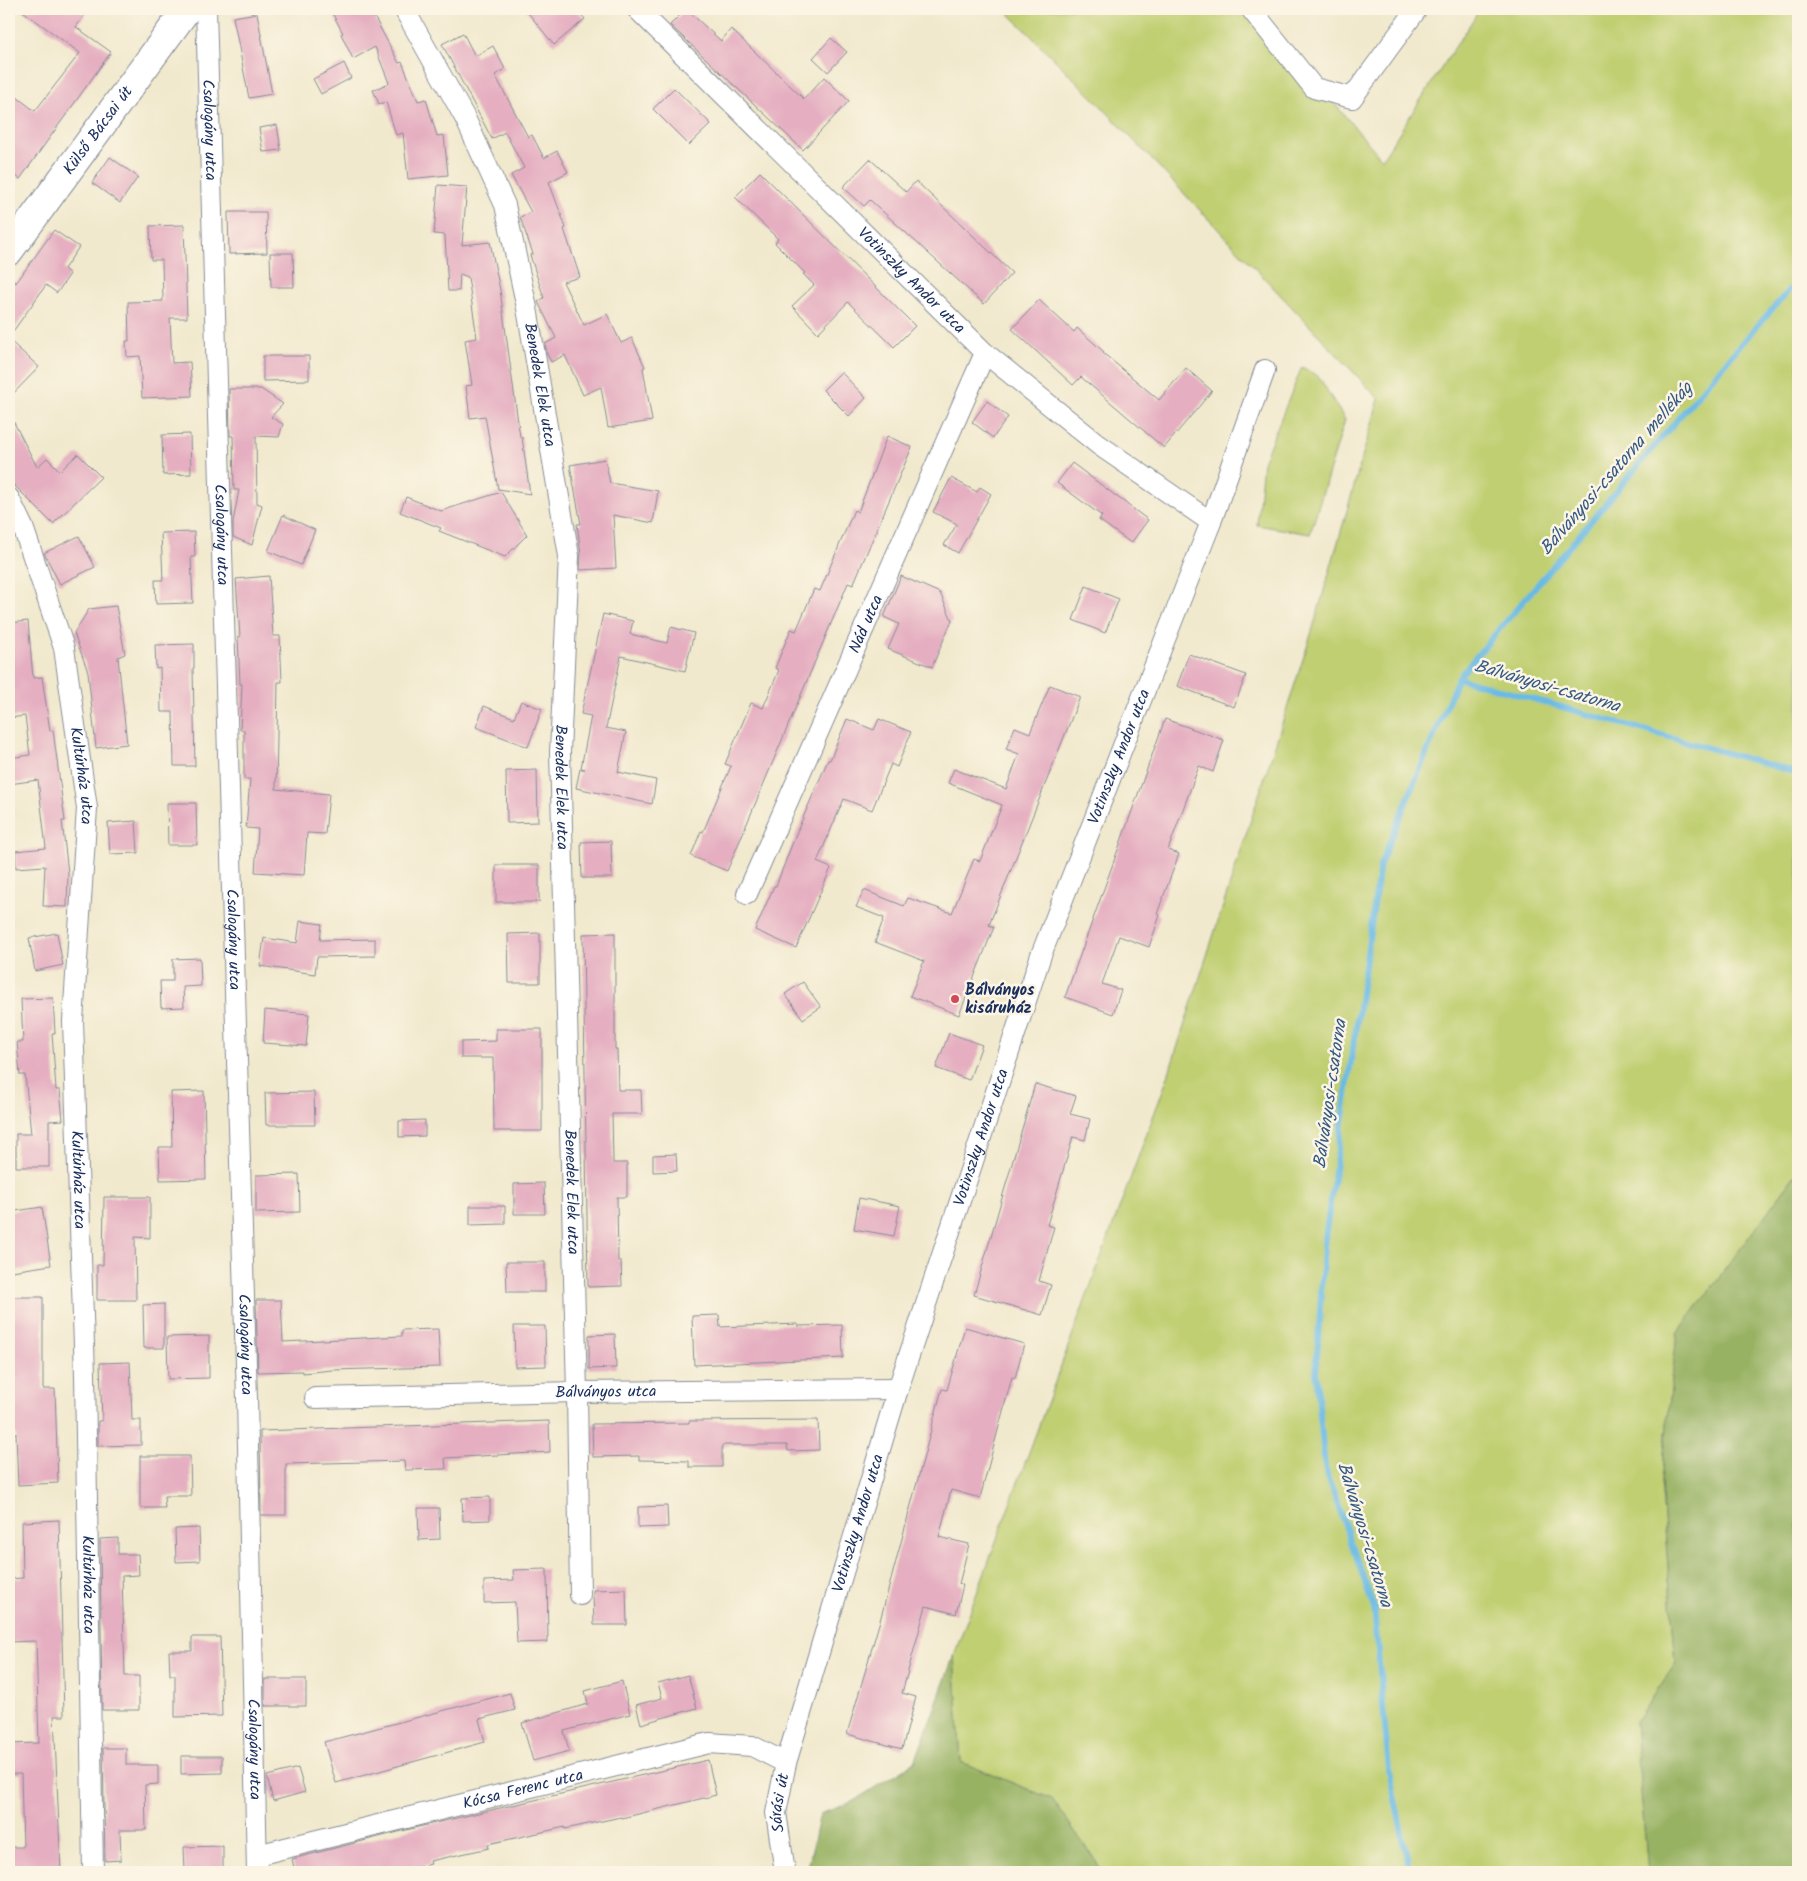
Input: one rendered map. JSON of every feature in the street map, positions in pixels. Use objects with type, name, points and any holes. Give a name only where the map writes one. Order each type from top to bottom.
[{"type":"main road","name":"Külső Bácsai út","points":[[9,250],[187,9]]},
{"type":"street","name":"Csalogány utca","points":[[206,9],[248,1399],[257,1864]]},
{"type":"street","name":"Benedek Elek utca","points":[[404,9],[465,118],[505,205],[527,308],[569,556],[560,752],[577,1392],[580,1595]]},
{"type":"street","name":"Votinszky Andor utca","points":[[637,9],[985,353],[1099,445],[1211,522]]},
{"type":"street","points":[[1251,9],[1314,88],[1352,98],[1417,9]]},
{"type":"street","name":"Nád utca","points":[[747,894],[985,353]]},
{"type":"street","name":"Votinszky Andor utca","points":[[786,1763],[898,1389],[1041,955],[1211,522],[1265,370]]},
{"type":"street","name":"Kultúrház utca","points":[[9,498],[23,527],[64,648],[87,808],[73,1021],[85,1375],[93,1872]]},
{"type":"street","name":"Bálványos utca","points":[[315,1398],[577,1392],[898,1389]]},
{"type":"street","name":"Kócsa Ferenc utca","points":[[257,1864],[709,1743],[752,1746],[786,1763]]},
{"type":"street","name":"Sárási út","points":[[785,1872],[776,1813],[786,1763]]},
{"type":"green space","points":[[1004,9],[1253,9],[1382,159],[1480,9],[1798,9],[1798,1171],[1677,1334],[1661,1481],[1676,1664],[1635,1723],[1648,1872],[1101,1872],[1101,1869],[1052,1799],[961,1762],[954,1655],[1166,1082],[1315,622],[1379,399],[1103,108]]},
{"type":"green space","points":[[1302,367],[1319,377],[1345,420],[1310,534],[1257,525],[1263,462]]},
{"type":"green space","points":[[1798,1171],[1798,1872],[1648,1872],[1635,1723],[1676,1664],[1661,1481],[1677,1334]]},
{"type":"green space","points":[[954,1655],[961,1762],[1052,1799],[1101,1869],[1101,1872],[807,1872],[820,1814],[852,1802],[915,1762]]},
{"type":"building","points":[[20,9],[89,9],[76,27],[111,52],[20,179],[9,171],[9,91],[35,111],[80,53]]},
{"type":"building","points":[[330,9],[370,9],[399,63],[402,62],[418,101],[426,99],[437,136],[444,135],[448,175],[408,179],[403,133],[396,135],[386,102],[379,104],[373,90],[389,83],[375,47],[353,59],[341,34],[343,33]]},
{"type":"building","points":[[525,9],[576,9],[585,19],[554,45]]},
{"type":"building","points":[[686,9],[721,41],[731,29],[804,99],[824,77],[849,101],[803,150],[670,25]]},
{"type":"building","points":[[257,13],[272,94],[249,98],[233,17]]},
{"type":"building","points":[[463,33],[475,56],[493,46],[505,69],[495,75],[528,137],[532,135],[544,158],[557,151],[568,172],[549,182],[566,228],[564,229],[580,277],[563,282],[584,325],[607,314],[621,343],[632,338],[645,367],[643,368],[652,421],[608,428],[601,387],[583,395],[565,355],[551,362],[547,354],[545,344],[556,338],[538,302],[544,298],[530,255],[533,254],[520,217],[531,212],[511,175],[524,168],[505,132],[492,139],[442,44]]},
{"type":"building","points":[[831,38],[847,52],[828,72],[813,58]]},
{"type":"building","points":[[344,63],[351,78],[321,94],[313,79]]},
{"type":"building","points":[[674,88],[711,124],[689,145],[653,109]]},
{"type":"building","points":[[277,125],[281,150],[263,152],[259,128]]},
{"type":"building","points":[[110,157],[138,177],[120,203],[92,183]]},
{"type":"building","points":[[870,159],[906,192],[916,181],[1012,273],[984,304],[870,200],[864,206],[843,187]]},
{"type":"building","points":[[760,172],[915,326],[894,347],[848,302],[818,333],[792,306],[814,285],[803,274],[805,273],[775,243],[778,239],[735,197]]},
{"type":"building","points":[[438,185],[467,187],[462,245],[490,242],[500,290],[520,437],[522,437],[530,494],[498,489],[485,416],[470,418],[466,386],[472,385],[465,340],[477,338],[468,277],[460,274],[459,291],[448,291],[445,235],[434,234]]},
{"type":"building","points":[[228,212],[266,212],[267,253],[229,254]]},
{"type":"building","points":[[184,225],[187,318],[170,318],[172,363],[190,362],[192,396],[142,398],[140,356],[127,357],[126,341],[129,341],[128,302],[163,301],[162,260],[151,260],[150,226]]},
{"type":"building","points":[[54,230],[79,247],[64,269],[70,274],[57,293],[46,285],[9,337],[9,278],[16,283]]},
{"type":"building","points":[[270,253],[293,253],[294,287],[271,287]]},
{"type":"building","points":[[1039,300],[1074,332],[1077,328],[1103,353],[1159,400],[1186,368],[1212,391],[1164,448],[1081,377],[1073,385],[1012,329]]},
{"type":"building","points":[[9,340],[39,367],[9,398]]},
{"type":"building","points":[[263,356],[309,356],[309,380],[263,381]]},
{"type":"building","points":[[841,372],[866,398],[849,416],[823,390]]},
{"type":"building","points":[[229,389],[261,389],[283,404],[271,417],[283,424],[279,437],[256,436],[257,503],[262,505],[252,545],[233,537],[233,522],[239,490],[234,490],[233,436],[230,436]]},
{"type":"building","points":[[987,401],[1008,417],[993,438],[972,422]]},
{"type":"building","points":[[9,413],[37,467],[47,458],[60,471],[78,454],[101,477],[53,524],[9,480]]},
{"type":"building","points":[[190,434],[191,474],[163,475],[162,435]]},
{"type":"building","points":[[887,436],[912,447],[853,585],[848,583],[727,871],[691,856],[731,766],[725,764],[751,703],[763,708],[779,670],[775,668],[791,629],[796,631],[814,589],[820,591],[854,510],[858,512]]},
{"type":"building","points":[[605,459],[610,483],[658,491],[653,523],[613,515],[616,568],[580,570],[581,554],[577,524],[581,524],[570,465]]},
{"type":"building","points":[[1072,463],[1148,520],[1131,543],[1099,520],[1102,516],[1057,483]]},
{"type":"building","points":[[951,478],[977,492],[980,487],[991,494],[958,553],[944,545],[957,524],[933,512]]},
{"type":"building","points":[[501,492],[527,535],[505,557],[439,531],[441,528],[400,512],[406,497],[441,511]]},
{"type":"building","points":[[283,515],[315,530],[301,565],[268,551]]},
{"type":"building","points":[[194,532],[195,557],[191,557],[193,603],[156,604],[155,580],[163,580],[161,533]]},
{"type":"building","points":[[79,536],[95,567],[60,584],[44,553]]},
{"type":"building","points":[[269,576],[273,636],[280,636],[282,682],[278,682],[276,789],[329,794],[325,834],[307,833],[304,875],[255,872],[258,829],[246,828],[250,779],[244,779],[244,730],[240,730],[242,684],[240,684],[238,637],[240,637],[236,579]]},
{"type":"building","points":[[901,576],[940,593],[952,620],[932,667],[888,649],[899,624],[884,617]]},
{"type":"building","points":[[1086,586],[1119,599],[1105,633],[1073,620]]},
{"type":"building","points":[[116,606],[125,654],[118,657],[127,744],[96,748],[88,672],[74,633],[89,609]]},
{"type":"building","points":[[603,614],[633,621],[630,634],[667,643],[671,627],[694,633],[685,671],[621,656],[606,728],[626,732],[618,772],[656,780],[652,804],[576,788],[580,769],[585,769],[581,768],[591,716],[581,714]]},
{"type":"building","points":[[28,621],[33,678],[42,677],[50,731],[53,730],[65,821],[62,821],[68,873],[67,907],[43,906],[45,866],[16,868],[15,851],[46,848],[38,780],[9,784],[9,758],[30,755],[25,716],[9,718],[9,623]]},
{"type":"building","points":[[194,644],[195,766],[174,766],[173,712],[161,712],[160,668],[156,669],[155,645]]},
{"type":"building","points":[[1189,654],[1246,675],[1234,707],[1177,686]]},
{"type":"building","points":[[1050,685],[1080,697],[989,925],[994,927],[959,1015],[910,996],[924,961],[875,942],[884,918],[856,907],[864,890],[904,906],[908,898],[952,913],[974,859],[980,861],[1002,805],[948,783],[954,769],[1006,789],[1019,754],[1006,749],[1015,727],[1030,733]]},
{"type":"building","points":[[521,701],[542,709],[528,747],[476,727],[484,706],[514,718]]},
{"type":"building","points":[[847,719],[874,730],[879,719],[911,732],[897,767],[891,764],[872,810],[844,799],[817,862],[831,868],[796,948],[755,930],[774,886],[776,886],[796,834]]},
{"type":"building","points":[[1165,719],[1224,740],[1213,772],[1199,766],[1168,850],[1179,854],[1157,914],[1160,915],[1149,947],[1119,936],[1102,984],[1121,990],[1113,1014],[1065,997]]},
{"type":"building","points":[[537,770],[538,822],[507,823],[506,771]]},
{"type":"building","points":[[167,803],[196,803],[197,845],[168,845]]},
{"type":"building","points":[[136,821],[138,853],[110,854],[108,823]]},
{"type":"building","points":[[611,841],[612,878],[582,878],[581,842]]},
{"type":"building","points":[[496,865],[539,865],[539,902],[496,902]]},
{"type":"building","points":[[300,921],[322,924],[320,940],[375,939],[375,956],[317,957],[315,974],[260,966],[264,938],[297,943]]},
{"type":"building","points":[[57,933],[63,965],[35,971],[29,938]]},
{"type":"building","points":[[540,933],[540,983],[509,983],[508,934]]},
{"type":"building","points":[[615,933],[615,1049],[617,1049],[618,1090],[641,1090],[642,1114],[612,1114],[613,1163],[627,1163],[627,1197],[617,1197],[618,1261],[621,1261],[622,1286],[588,1287],[583,934]]},
{"type":"building","points":[[200,958],[201,986],[183,987],[184,1007],[161,1008],[160,981],[173,981],[173,959]]},
{"type":"building","points":[[803,982],[821,1007],[803,1019],[785,994]]},
{"type":"building","points":[[53,998],[55,1033],[52,1033],[56,1090],[60,1090],[63,1120],[49,1121],[49,1167],[16,1167],[16,1134],[31,1134],[25,1075],[20,1075],[17,1042],[23,1042],[21,999]]},
{"type":"building","points":[[265,1010],[309,1014],[306,1046],[263,1043]]},
{"type":"building","points":[[496,1029],[542,1029],[542,1131],[494,1131],[493,1058],[461,1058],[461,1042],[496,1041]]},
{"type":"building","points":[[949,1033],[982,1045],[969,1080],[936,1068]]},
{"type":"building","points":[[1035,1084],[1076,1096],[1070,1114],[1090,1119],[1085,1140],[1073,1137],[1047,1225],[1054,1227],[1039,1281],[1051,1285],[1042,1315],[974,1295]]},
{"type":"building","points":[[204,1091],[206,1179],[160,1180],[159,1147],[172,1147],[171,1092]]},
{"type":"building","points":[[314,1092],[315,1125],[266,1125],[265,1093]]},
{"type":"building","points":[[425,1120],[425,1136],[399,1137],[399,1121]]},
{"type":"building","points":[[676,1154],[677,1171],[653,1172],[653,1155]]},
{"type":"building","points":[[299,1174],[300,1212],[256,1213],[256,1175]]},
{"type":"building","points":[[544,1183],[545,1214],[514,1214],[514,1184]]},
{"type":"building","points":[[104,1197],[150,1197],[150,1238],[135,1237],[136,1300],[97,1300],[97,1265],[103,1265]]},
{"type":"building","points":[[859,1198],[900,1206],[894,1236],[854,1229]]},
{"type":"building","points":[[470,1206],[505,1206],[505,1224],[470,1225]]},
{"type":"building","points":[[42,1207],[51,1265],[12,1271],[9,1253],[9,1212]]},
{"type":"building","points":[[506,1262],[545,1262],[545,1292],[507,1292]]},
{"type":"building","points":[[9,1297],[43,1297],[43,1389],[55,1389],[58,1483],[18,1485],[16,1433],[9,1433]]},
{"type":"building","points":[[256,1300],[281,1300],[283,1342],[402,1336],[402,1330],[438,1329],[440,1367],[332,1370],[303,1373],[303,1371],[258,1372]]},
{"type":"building","points":[[164,1304],[164,1348],[144,1348],[143,1305]]},
{"type":"building","points":[[719,1315],[720,1327],[798,1324],[798,1326],[842,1325],[843,1358],[694,1365],[692,1316]]},
{"type":"building","points":[[514,1326],[545,1326],[546,1366],[515,1367]]},
{"type":"building","points":[[965,1327],[1024,1344],[1015,1378],[1012,1377],[980,1498],[951,1490],[939,1537],[969,1544],[959,1584],[963,1585],[956,1614],[926,1606],[902,1693],[916,1697],[902,1749],[847,1734],[881,1617],[942,1389],[947,1390]]},
{"type":"building","points":[[615,1334],[616,1368],[589,1369],[589,1335]]},
{"type":"building","points":[[209,1336],[209,1378],[168,1379],[167,1337]]},
{"type":"building","points":[[130,1362],[132,1420],[141,1420],[141,1445],[98,1446],[98,1421],[102,1421],[100,1363]]},
{"type":"building","points":[[818,1420],[819,1450],[788,1451],[787,1445],[722,1445],[722,1467],[689,1467],[689,1461],[639,1460],[639,1456],[593,1457],[592,1424]]},
{"type":"building","points":[[549,1421],[550,1452],[445,1458],[446,1469],[405,1470],[404,1461],[286,1464],[286,1515],[261,1515],[260,1431]]},
{"type":"building","points":[[140,1456],[190,1456],[191,1496],[164,1496],[165,1508],[140,1508]]},
{"type":"building","points":[[490,1497],[490,1520],[463,1521],[462,1498]]},
{"type":"building","points":[[667,1506],[668,1527],[638,1528],[638,1507]]},
{"type":"building","points":[[418,1508],[439,1508],[440,1539],[419,1540]]},
{"type":"building","points":[[59,1520],[64,1716],[54,1716],[61,1872],[9,1872],[9,1847],[23,1847],[21,1774],[9,1774],[9,1744],[39,1743],[36,1641],[9,1642],[9,1579],[23,1578],[22,1522]]},
{"type":"building","points":[[199,1528],[200,1561],[176,1562],[175,1529]]},
{"type":"building","points":[[118,1538],[118,1554],[138,1554],[139,1575],[122,1576],[125,1676],[139,1676],[139,1710],[102,1710],[100,1539]]},
{"type":"building","points":[[547,1569],[548,1642],[517,1643],[515,1602],[484,1603],[484,1581],[514,1580],[513,1570]]},
{"type":"building","points":[[626,1589],[627,1625],[594,1625],[593,1590]]},
{"type":"building","points":[[192,1637],[220,1637],[222,1716],[175,1717],[175,1675],[170,1675],[169,1651],[192,1651]]},
{"type":"building","points":[[688,1675],[697,1708],[641,1724],[636,1705],[662,1698],[658,1683]]},
{"type":"building","points":[[265,1679],[306,1679],[306,1706],[265,1706]]},
{"type":"building","points":[[622,1681],[630,1714],[564,1731],[569,1751],[533,1761],[522,1723],[588,1704],[585,1691]]},
{"type":"building","points":[[510,1693],[515,1710],[479,1719],[485,1742],[336,1783],[324,1742]]},
{"type":"building","points":[[103,1748],[126,1748],[126,1765],[158,1765],[158,1784],[145,1785],[146,1830],[120,1830],[121,1860],[105,1861]]},
{"type":"building","points":[[181,1756],[222,1756],[222,1773],[181,1774]]},
{"type":"building","points":[[708,1760],[716,1795],[622,1818],[565,1829],[565,1827],[488,1844],[489,1848],[430,1861],[431,1864],[394,1872],[295,1872],[292,1859],[422,1826]]},
{"type":"building","points":[[298,1768],[305,1792],[273,1801],[267,1776]]},
{"type":"building","points":[[223,1846],[223,1872],[185,1872],[184,1847]]},
{"type":"waterway","name":"Bálványosi-csatorna","points":[[1410,1872],[1389,1770],[1374,1608],[1325,1468],[1316,1373],[1324,1245],[1380,865],[1458,678],[1737,349],[1798,280]]},
{"type":"waterway","name":"Bálványosi-csatorna","points":[[1458,678],[1798,773]]},
{"type":"place","name":"Bálványos kisáruház","points":[[955,999]]},
{"type":"water label","name":"Bálványosi-csatorna mellékág","points":[[1617,469]]}]
